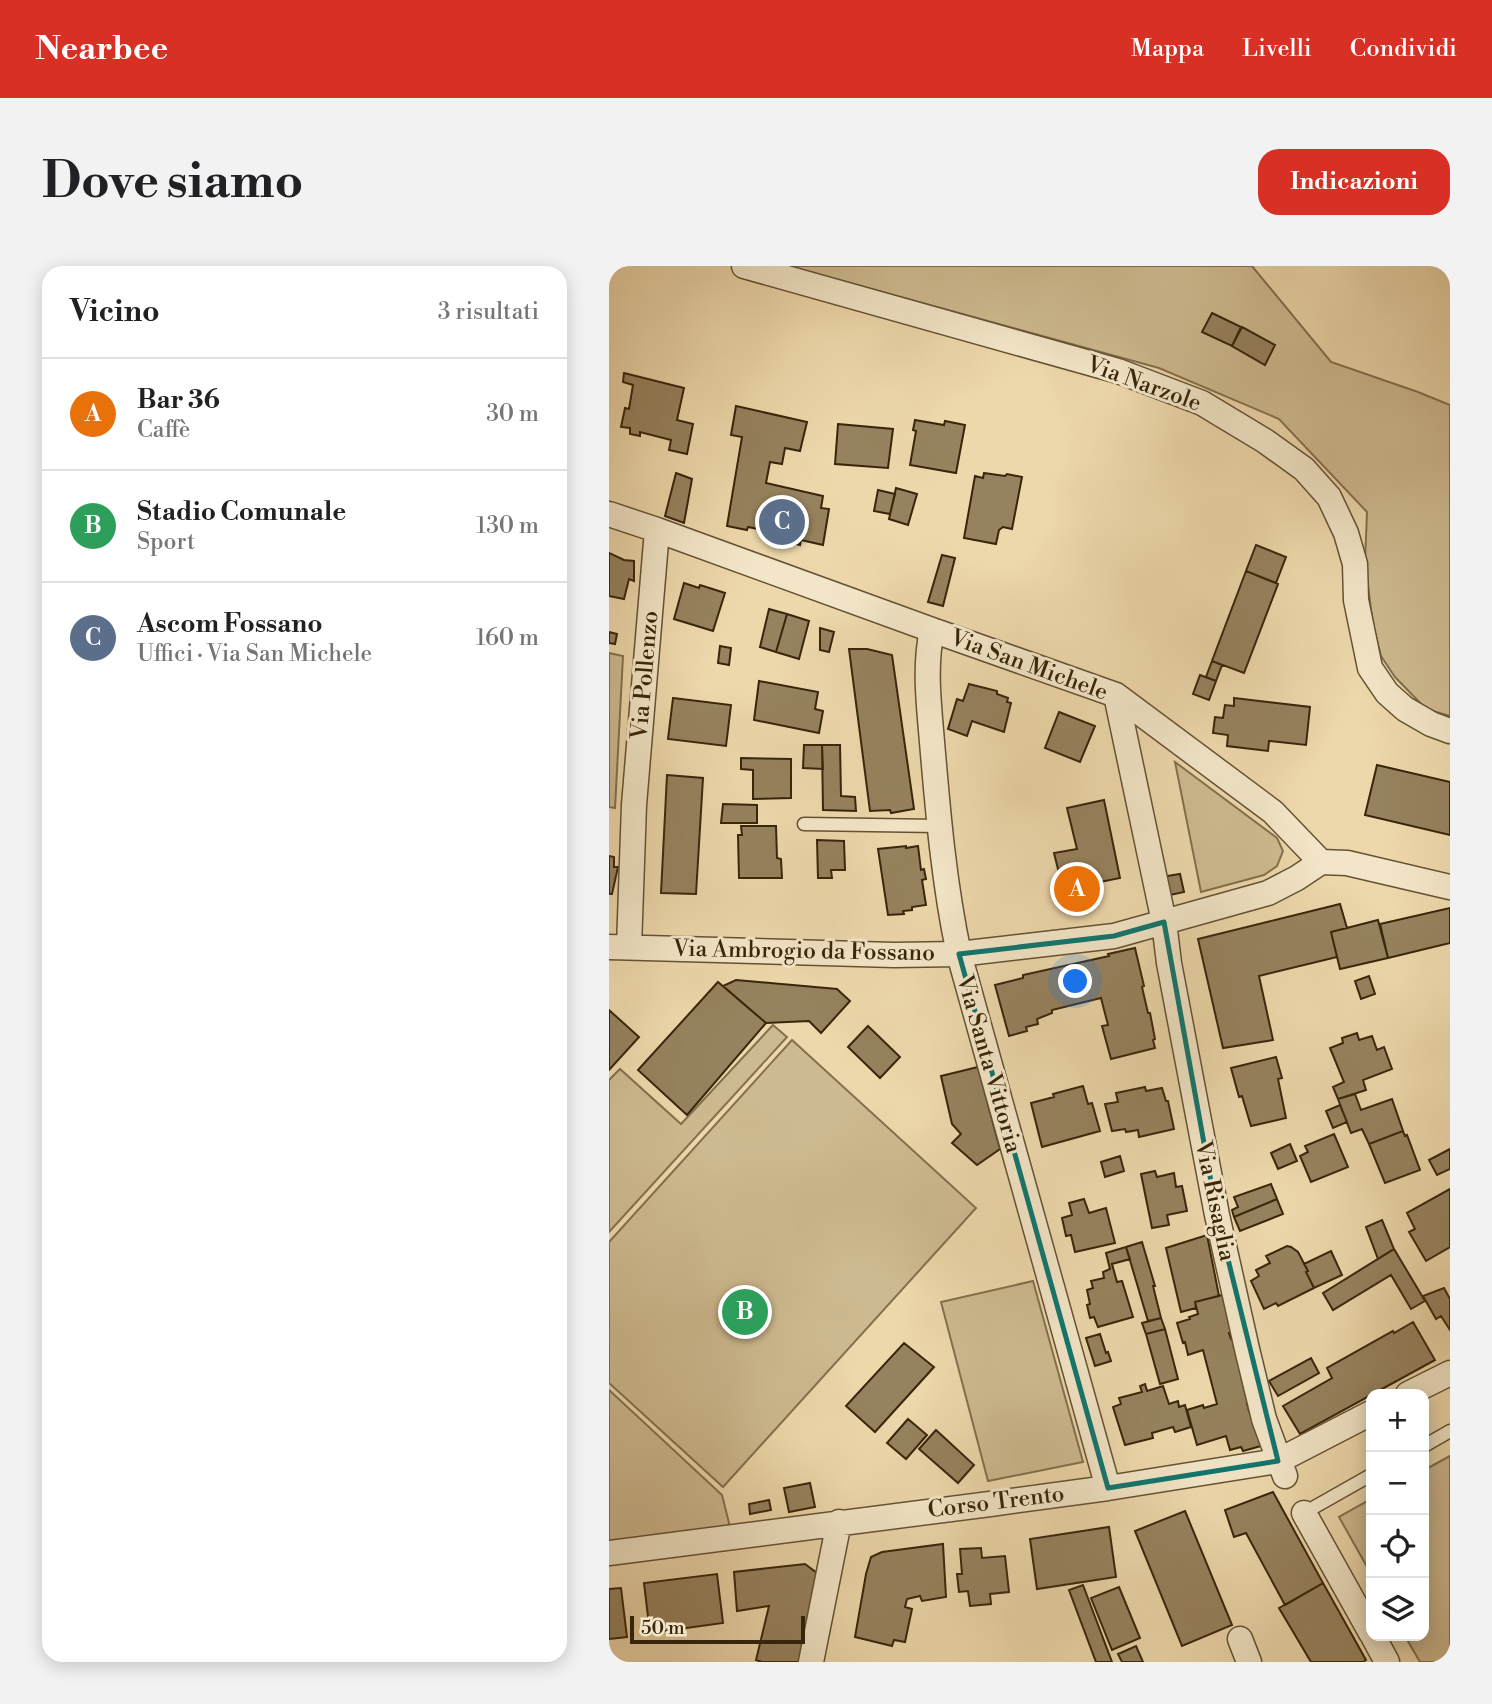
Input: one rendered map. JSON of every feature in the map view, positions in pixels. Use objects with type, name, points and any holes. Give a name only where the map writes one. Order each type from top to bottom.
[{"type":"street","name":"Via Narzole","points":[[744,266],[1118,371],[1202,403],[1265,441],[1304,469],[1329,497],[1346,533],[1355,564],[1356,600],[1370,668],[1387,693],[1405,709],[1450,731]]},
{"type":"street","name":"Via San Michele","points":[[609,514],[1116,695],[1273,812],[1321,862]]},
{"type":"street","name":"Via Pollenzo","points":[[619,947],[657,530]]},
{"type":"street","name":"Via Santa Vittoria","points":[[932,630],[927,677],[939,826],[953,925],[1108,1488]]},
{"type":"street","points":[[1116,695],[1164,922]]},
{"type":"street","name":"Via Ambrogio da Fossano","points":[[619,947],[894,955],[959,954],[1114,936],[1268,893],[1321,862]]},
{"type":"street","points":[[1321,862],[1347,863],[1450,887]]},
{"type":"street","name":"Via Risaglia","points":[[1164,922],[1169,963],[1217,1215],[1264,1419],[1282,1468]]},
{"type":"street","points":[[1418,1389],[1450,1373]]},
{"type":"street","name":"Corso Trento","points":[[609,1552],[1282,1468],[1366,1416]]},
{"type":"street","points":[[1304,1513],[1366,1623]]},
{"type":"street","points":[[811,1662],[839,1522]]},
{"type":"street","points":[[1240,1639],[1249,1662]]},
{"type":"street","points":[[1376,1641],[1387,1662]]},
{"type":"lane","points":[[804,824],[939,826]]},
{"type":"lane","points":[[1429,1443],[1450,1431]]},
{"type":"lane","points":[[1304,1513],[1366,1478]]},
{"type":"highlighted area","points":[[1164,922],[1217,1215],[1278,1461],[1108,1488],[959,954],[1114,936]]},
{"type":"shaded area","points":[[788,266],[1252,266],[1331,362],[1450,405],[1450,716],[1426,709],[1395,677],[1381,656],[1373,625],[1365,562],[1367,512],[1279,419],[1159,368]]},
{"type":"shaded area","points":[[609,653],[623,656],[615,808],[609,807]]},
{"type":"shaded area","points":[[1175,762],[1277,838],[1283,851],[1277,866],[1264,875],[1201,892]]},
{"type":"shaded area","points":[[773,1025],[787,1037],[609,1232],[609,1080],[620,1069],[681,1124]]},
{"type":"shaded area","points":[[792,1040],[976,1208],[723,1487],[609,1383],[609,1242]]},
{"type":"shaded area","points":[[1033,1281],[1083,1462],[988,1481],[941,1302]]},
{"type":"shaded area","points":[[609,1390],[722,1495],[730,1527],[609,1543]]},
{"type":"shaded area","points":[[1450,1456],[1450,1657],[1441,1662],[1420,1662],[1408,1641],[1429,1641],[1429,1467]]},
{"type":"shaded area","points":[[1366,1502],[1366,1565],[1339,1517]]},
{"type":"building","points":[[1212,313],[1241,327],[1232,346],[1202,332]]},
{"type":"building","points":[[1242,327],[1275,345],[1265,365],[1232,346]]},
{"type":"building","points":[[624,373],[684,388],[677,420],[693,424],[687,454],[669,450],[671,440],[640,432],[640,436],[630,434],[630,428],[621,427],[625,408],[629,409],[633,385],[623,382]]},
{"type":"building","points":[[736,406],[807,422],[800,451],[785,448],[782,464],[770,462],[766,483],[823,496],[821,508],[829,509],[823,545],[801,540],[800,545],[771,538],[772,532],[727,526],[742,437],[731,435]]},
{"type":"building","points":[[915,420],[965,425],[956,473],[910,465],[916,431],[913,430]]},
{"type":"building","points":[[838,424],[893,429],[888,468],[835,464]]},
{"type":"building","points":[[676,473],[692,479],[684,523],[665,516]]},
{"type":"building","points":[[984,473],[1022,477],[1012,529],[1003,527],[999,530],[996,544],[964,538],[975,476],[983,478]]},
{"type":"building","points":[[896,488],[917,494],[908,525],[889,519]]},
{"type":"building","points":[[878,490],[895,494],[890,514],[874,511]]},
{"type":"building","points":[[1256,545],[1286,557],[1276,583],[1246,571]]},
{"type":"building","points":[[609,553],[634,561],[634,581],[629,579],[624,599],[609,596]]},
{"type":"building","points":[[942,555],[955,558],[943,606],[928,602]]},
{"type":"building","points":[[1246,571],[1278,584],[1244,673],[1212,661]]},
{"type":"building","points":[[684,583],[725,593],[713,631],[674,619]]},
{"type":"building","points":[[769,609],[787,614],[776,652],[760,647]]},
{"type":"building","points":[[787,614],[809,621],[799,659],[776,652]]},
{"type":"building","points":[[820,628],[834,632],[829,652],[820,650]]},
{"type":"building","points":[[609,632],[617,634],[615,644],[609,643]]},
{"type":"building","points":[[720,646],[731,648],[729,665],[718,663]]},
{"type":"building","points":[[849,649],[867,649],[892,655],[914,809],[891,813],[890,810],[870,811]]},
{"type":"building","points":[[1212,661],[1222,665],[1216,681],[1206,677]]},
{"type":"building","points":[[1200,675],[1216,681],[1209,700],[1193,694]]},
{"type":"building","points":[[759,681],[818,692],[815,709],[823,711],[819,733],[754,720]]},
{"type":"building","points":[[969,684],[997,691],[997,694],[1008,698],[1007,702],[1011,703],[1004,732],[972,721],[967,736],[948,729],[957,699],[963,701]]},
{"type":"building","points":[[673,698],[731,705],[726,746],[668,739]]},
{"type":"building","points":[[1234,698],[1310,707],[1306,745],[1269,741],[1268,751],[1227,746],[1228,735],[1213,733],[1215,717],[1223,718],[1225,705],[1234,706]]},
{"type":"building","points":[[1059,712],[1095,726],[1080,762],[1045,748]]},
{"type":"building","points":[[804,745],[822,745],[823,769],[803,768]]},
{"type":"building","points":[[822,745],[840,745],[841,796],[855,797],[856,811],[823,810]]},
{"type":"building","points":[[741,758],[791,759],[791,798],[753,799],[753,770],[741,769]]},
{"type":"building","points":[[1377,765],[1450,782],[1450,835],[1365,815]]},
{"type":"building","points":[[667,775],[703,778],[696,894],[661,893]]},
{"type":"building","points":[[1104,800],[1120,878],[1065,889],[1054,853],[1077,849],[1067,808]]},
{"type":"building","points":[[723,804],[757,805],[757,823],[721,823]]},
{"type":"building","points":[[741,826],[776,826],[777,858],[781,859],[782,878],[739,878],[738,835],[742,835]]},
{"type":"building","points":[[817,840],[844,841],[845,870],[831,870],[832,878],[818,878]]},
{"type":"building","points":[[918,846],[921,870],[924,869],[926,879],[922,880],[926,905],[912,907],[912,910],[903,911],[904,914],[888,915],[878,849]]},
{"type":"building","points":[[609,856],[614,857],[614,867],[618,867],[612,894],[609,894]]},
{"type":"building","points":[[1180,874],[1184,892],[1165,896],[1161,877]]},
{"type":"building","points":[[1340,904],[1347,928],[1331,932],[1337,957],[1259,976],[1273,1040],[1223,1048],[1198,939]]},
{"type":"building","points":[[1450,908],[1450,943],[1388,958],[1380,924]]},
{"type":"building","points":[[1378,920],[1388,958],[1340,969],[1331,932]]},
{"type":"building","points":[[1135,948],[1155,1048],[1111,1059],[1102,1026],[1108,1025],[1101,998],[1052,1010],[1052,1013],[1037,1019],[1038,1024],[1026,1027],[1027,1031],[1009,1036],[995,985],[1023,978],[1023,975]]},
{"type":"building","points":[[1369,976],[1375,994],[1361,999],[1355,981]]},
{"type":"building","points":[[736,980],[837,989],[850,1001],[821,1033],[809,1021],[766,1023],[723,986]]},
{"type":"building","points":[[718,982],[766,1023],[687,1115],[638,1070]]},
{"type":"building","points":[[609,1010],[639,1037],[609,1070]]},
{"type":"building","points":[[868,1026],[900,1057],[880,1078],[848,1047]]},
{"type":"building","points":[[1357,1033],[1359,1040],[1372,1036],[1377,1050],[1384,1047],[1392,1069],[1363,1080],[1366,1090],[1338,1099],[1333,1087],[1344,1082],[1330,1048],[1343,1043],[1342,1038]]},
{"type":"building","points":[[1276,1057],[1282,1078],[1278,1079],[1286,1118],[1251,1126],[1231,1068]]},
{"type":"building","points":[[978,1067],[1000,1149],[977,1165],[952,1143],[961,1134],[952,1124],[941,1076]]},
{"type":"building","points":[[1083,1086],[1088,1104],[1092,1103],[1100,1131],[1042,1147],[1031,1103]]},
{"type":"building","points":[[1145,1087],[1146,1091],[1162,1088],[1168,1101],[1174,1129],[1139,1137],[1138,1130],[1112,1131],[1105,1104],[1118,1102],[1116,1093]]},
{"type":"building","points":[[1355,1094],[1361,1110],[1392,1099],[1403,1131],[1369,1144],[1362,1129],[1351,1133],[1338,1099]]},
{"type":"building","points":[[1340,1105],[1347,1122],[1333,1128],[1326,1111]]},
{"type":"building","points":[[1403,1131],[1420,1170],[1385,1183],[1369,1144]]},
{"type":"building","points":[[1334,1134],[1348,1167],[1311,1182],[1300,1156],[1308,1152],[1305,1146]]},
{"type":"building","points":[[1290,1144],[1297,1161],[1278,1169],[1271,1153]]},
{"type":"building","points":[[1450,1149],[1450,1169],[1437,1175],[1429,1160]]},
{"type":"building","points":[[1120,1156],[1124,1171],[1105,1177],[1101,1162]]},
{"type":"building","points":[[1155,1171],[1157,1177],[1174,1173],[1176,1187],[1182,1186],[1187,1211],[1167,1215],[1169,1225],[1152,1228],[1141,1174]]},
{"type":"building","points":[[1271,1184],[1277,1199],[1234,1217],[1232,1210],[1238,1207],[1234,1197]]},
{"type":"building","points":[[1450,1189],[1450,1247],[1426,1261],[1409,1232],[1415,1229],[1407,1213]]},
{"type":"building","points":[[1084,1199],[1089,1213],[1106,1208],[1115,1243],[1075,1252],[1071,1235],[1066,1236],[1062,1218],[1072,1215],[1069,1203]]},
{"type":"building","points":[[1277,1199],[1283,1214],[1240,1231],[1234,1217]]},
{"type":"building","points":[[1382,1220],[1394,1249],[1378,1259],[1366,1227]]},
{"type":"building","points":[[1207,1235],[1219,1296],[1195,1302],[1196,1308],[1181,1312],[1166,1248]]},
{"type":"building","points":[[1142,1242],[1161,1318],[1148,1321],[1126,1247]]},
{"type":"building","points":[[1287,1246],[1298,1252],[1314,1288],[1278,1306],[1276,1303],[1264,1309],[1251,1281],[1259,1276],[1256,1270],[1270,1263],[1266,1256]]},
{"type":"building","points":[[1126,1247],[1130,1259],[1112,1264],[1117,1282],[1122,1281],[1133,1317],[1098,1327],[1094,1317],[1090,1318],[1087,1290],[1093,1288],[1091,1281],[1104,1278],[1103,1272],[1110,1269],[1106,1253]]},
{"type":"building","points":[[1394,1249],[1425,1301],[1411,1309],[1391,1275],[1333,1310],[1323,1293]]},
{"type":"building","points":[[1331,1251],[1342,1275],[1314,1288],[1304,1264]]},
{"type":"building","points":[[1444,1288],[1450,1299],[1450,1330],[1441,1316],[1436,1319],[1423,1296]]},
{"type":"building","points":[[1226,1294],[1235,1332],[1229,1333],[1231,1339],[1236,1337],[1250,1402],[1247,1403],[1249,1411],[1254,1410],[1261,1446],[1243,1451],[1241,1447],[1230,1450],[1226,1436],[1197,1445],[1187,1410],[1217,1404],[1203,1350],[1188,1355],[1177,1323],[1198,1314],[1195,1302]]},
{"type":"building","points":[[1161,1318],[1165,1329],[1146,1334],[1142,1323]]},
{"type":"building","points":[[1413,1322],[1435,1360],[1382,1389],[1366,1389],[1366,1398],[1300,1434],[1283,1406],[1332,1378],[1327,1368],[1393,1331],[1394,1333]]},
{"type":"building","points":[[1165,1329],[1178,1379],[1160,1384],[1146,1334]]},
{"type":"building","points":[[1100,1334],[1111,1361],[1095,1366],[1086,1338]]},
{"type":"building","points":[[904,1343],[934,1367],[875,1432],[846,1406]]},
{"type":"building","points":[[1311,1358],[1319,1373],[1278,1396],[1269,1381]]},
{"type":"building","points":[[1145,1384],[1147,1391],[1163,1386],[1169,1404],[1178,1401],[1179,1407],[1185,1405],[1191,1427],[1175,1432],[1173,1427],[1152,1433],[1153,1438],[1125,1445],[1113,1407],[1121,1404],[1119,1398],[1142,1392],[1140,1386]]},
{"type":"building","points":[[908,1419],[927,1435],[906,1459],[887,1443]]},
{"type":"building","points":[[936,1430],[974,1465],[958,1483],[919,1449]]},
{"type":"building","points":[[810,1483],[815,1507],[789,1512],[784,1488]]},
{"type":"building","points":[[1273,1492],[1323,1583],[1285,1605],[1246,1533],[1234,1537],[1225,1510]]},
{"type":"building","points":[[769,1500],[771,1510],[750,1514],[749,1504]]},
{"type":"building","points":[[1185,1511],[1232,1625],[1182,1646],[1135,1531]]},
{"type":"building","points":[[1109,1527],[1116,1577],[1037,1589],[1030,1539]]},
{"type":"building","points":[[943,1544],[946,1597],[922,1601],[920,1596],[907,1599],[905,1607],[912,1609],[905,1642],[894,1640],[892,1646],[855,1637],[871,1557],[882,1552]]},
{"type":"building","points":[[981,1548],[982,1558],[1005,1556],[1009,1592],[990,1594],[991,1604],[970,1606],[968,1591],[959,1592],[957,1574],[962,1574],[960,1549]]},
{"type":"building","points":[[805,1564],[817,1573],[803,1662],[756,1660],[769,1606],[737,1611],[734,1572]]},
{"type":"building","points":[[717,1574],[723,1623],[650,1633],[644,1583]]},
{"type":"building","points":[[1323,1583],[1366,1660],[1363,1662],[1311,1662],[1279,1608]]},
{"type":"building","points":[[1083,1585],[1112,1662],[1096,1662],[1069,1590]]},
{"type":"building","points":[[1119,1587],[1140,1638],[1112,1650],[1091,1598]]},
{"type":"building","points":[[621,1588],[627,1637],[609,1639],[609,1589]]},
{"type":"building","points":[[1136,1646],[1143,1662],[1122,1662],[1118,1654]]},
{"type":"place","name":"Ascom Fossano","points":[[782,522]]},
{"type":"place","name":"Bar 36","points":[[1077,889]]},
{"type":"place","name":"Stadio Comunale","points":[[745,1312]]}]
